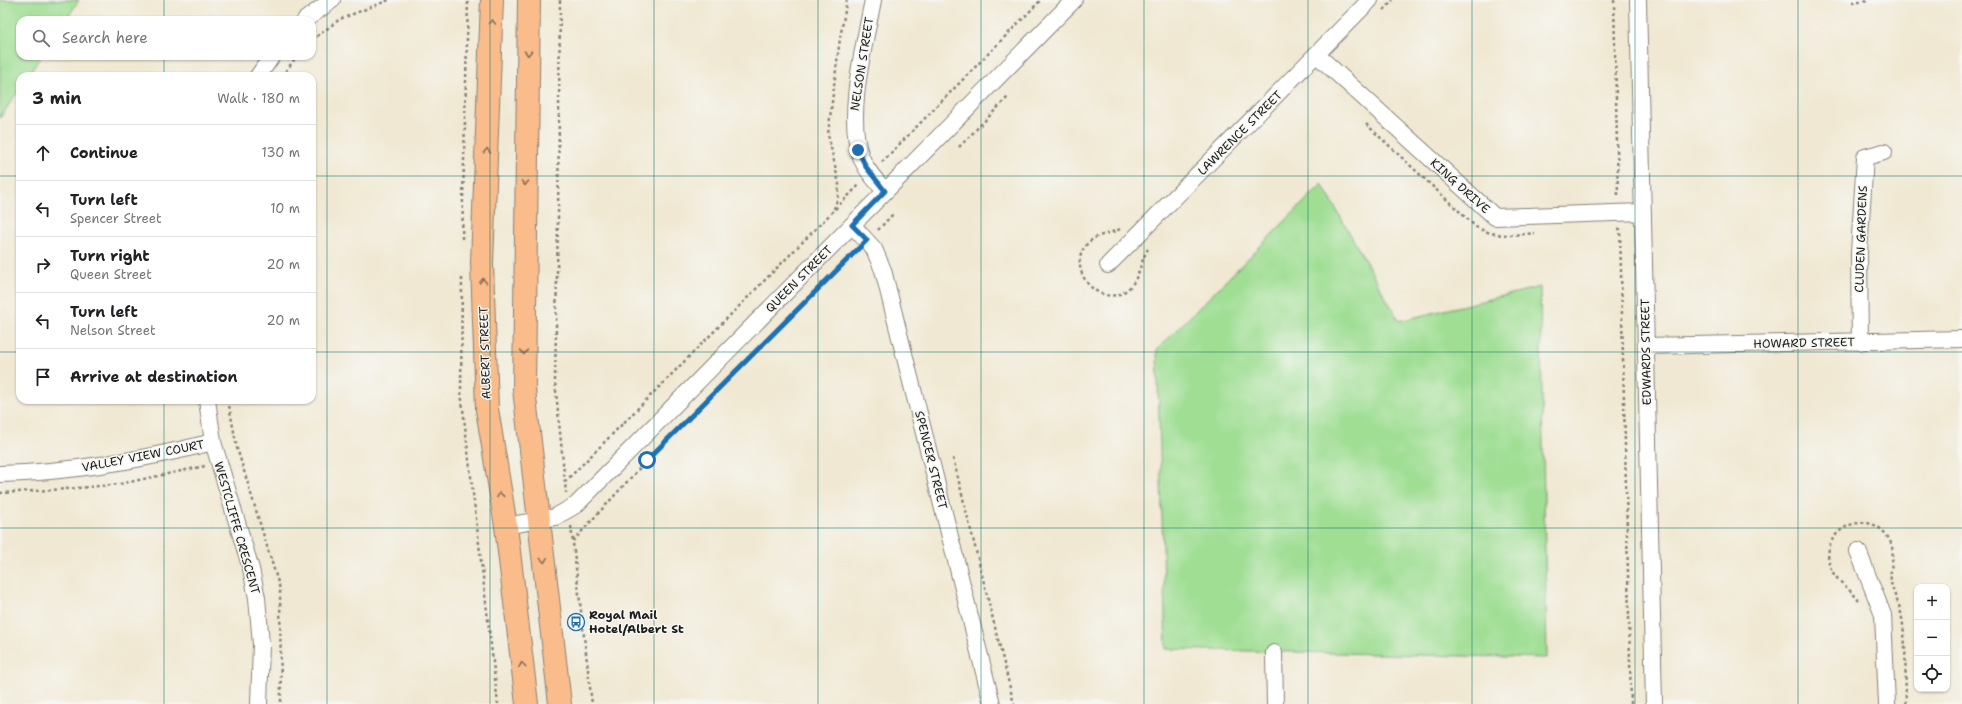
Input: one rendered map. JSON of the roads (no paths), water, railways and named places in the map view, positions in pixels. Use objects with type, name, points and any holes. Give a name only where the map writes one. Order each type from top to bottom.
[{"type":"highway","name":"ALBERT STREET","points":[[492,0],[482,263],[484,356],[487,409],[506,526],[527,704]]},
{"type":"highway","points":[[529,0],[524,389],[560,704]]},
{"type":"street","points":[[310,16],[332,0]]},
{"type":"street","name":"NELSON STREET","points":[[873,0],[856,96],[854,119],[858,150],[871,174],[885,191]]},
{"type":"street","name":"QUEEN STREET","points":[[506,526],[555,517],[568,510],[588,493],[1074,0]]},
{"type":"street","name":"LAWRENCE STREET","points":[[1108,265],[1370,0]]},
{"type":"street","name":"EDWARDS STREET","points":[[1638,0],[1654,704]]},
{"type":"street","name":"KING DRIVE","points":[[1317,55],[1495,217],[1643,212]]},
{"type":"street","points":[[261,72],[269,60]]},
{"type":"street","name":"CLUDEN GARDENS","points":[[1860,342],[1859,253],[1865,157],[1884,152]]},
{"type":"street","name":"SPENCER STREET","points":[[852,225],[867,240],[877,254],[883,270],[992,704]]},
{"type":"street","name":"HOWARD STREET","points":[[1646,346],[1962,339]]},
{"type":"street","name":"WESTCLIFFE CRESCENT","points":[[208,404],[213,442],[251,569],[257,598],[261,644],[259,704]]},
{"type":"street","name":"VALLEY VIEW COURT","points":[[0,474],[104,465],[154,456],[213,442]]},
{"type":"street","points":[[1858,551],[1884,619],[1887,704]]},
{"type":"street","points":[[1274,653],[1275,704]]},
{"type":"place","name":"Royal Mail Hotel/Albert St","points":[[576,622]]}]
